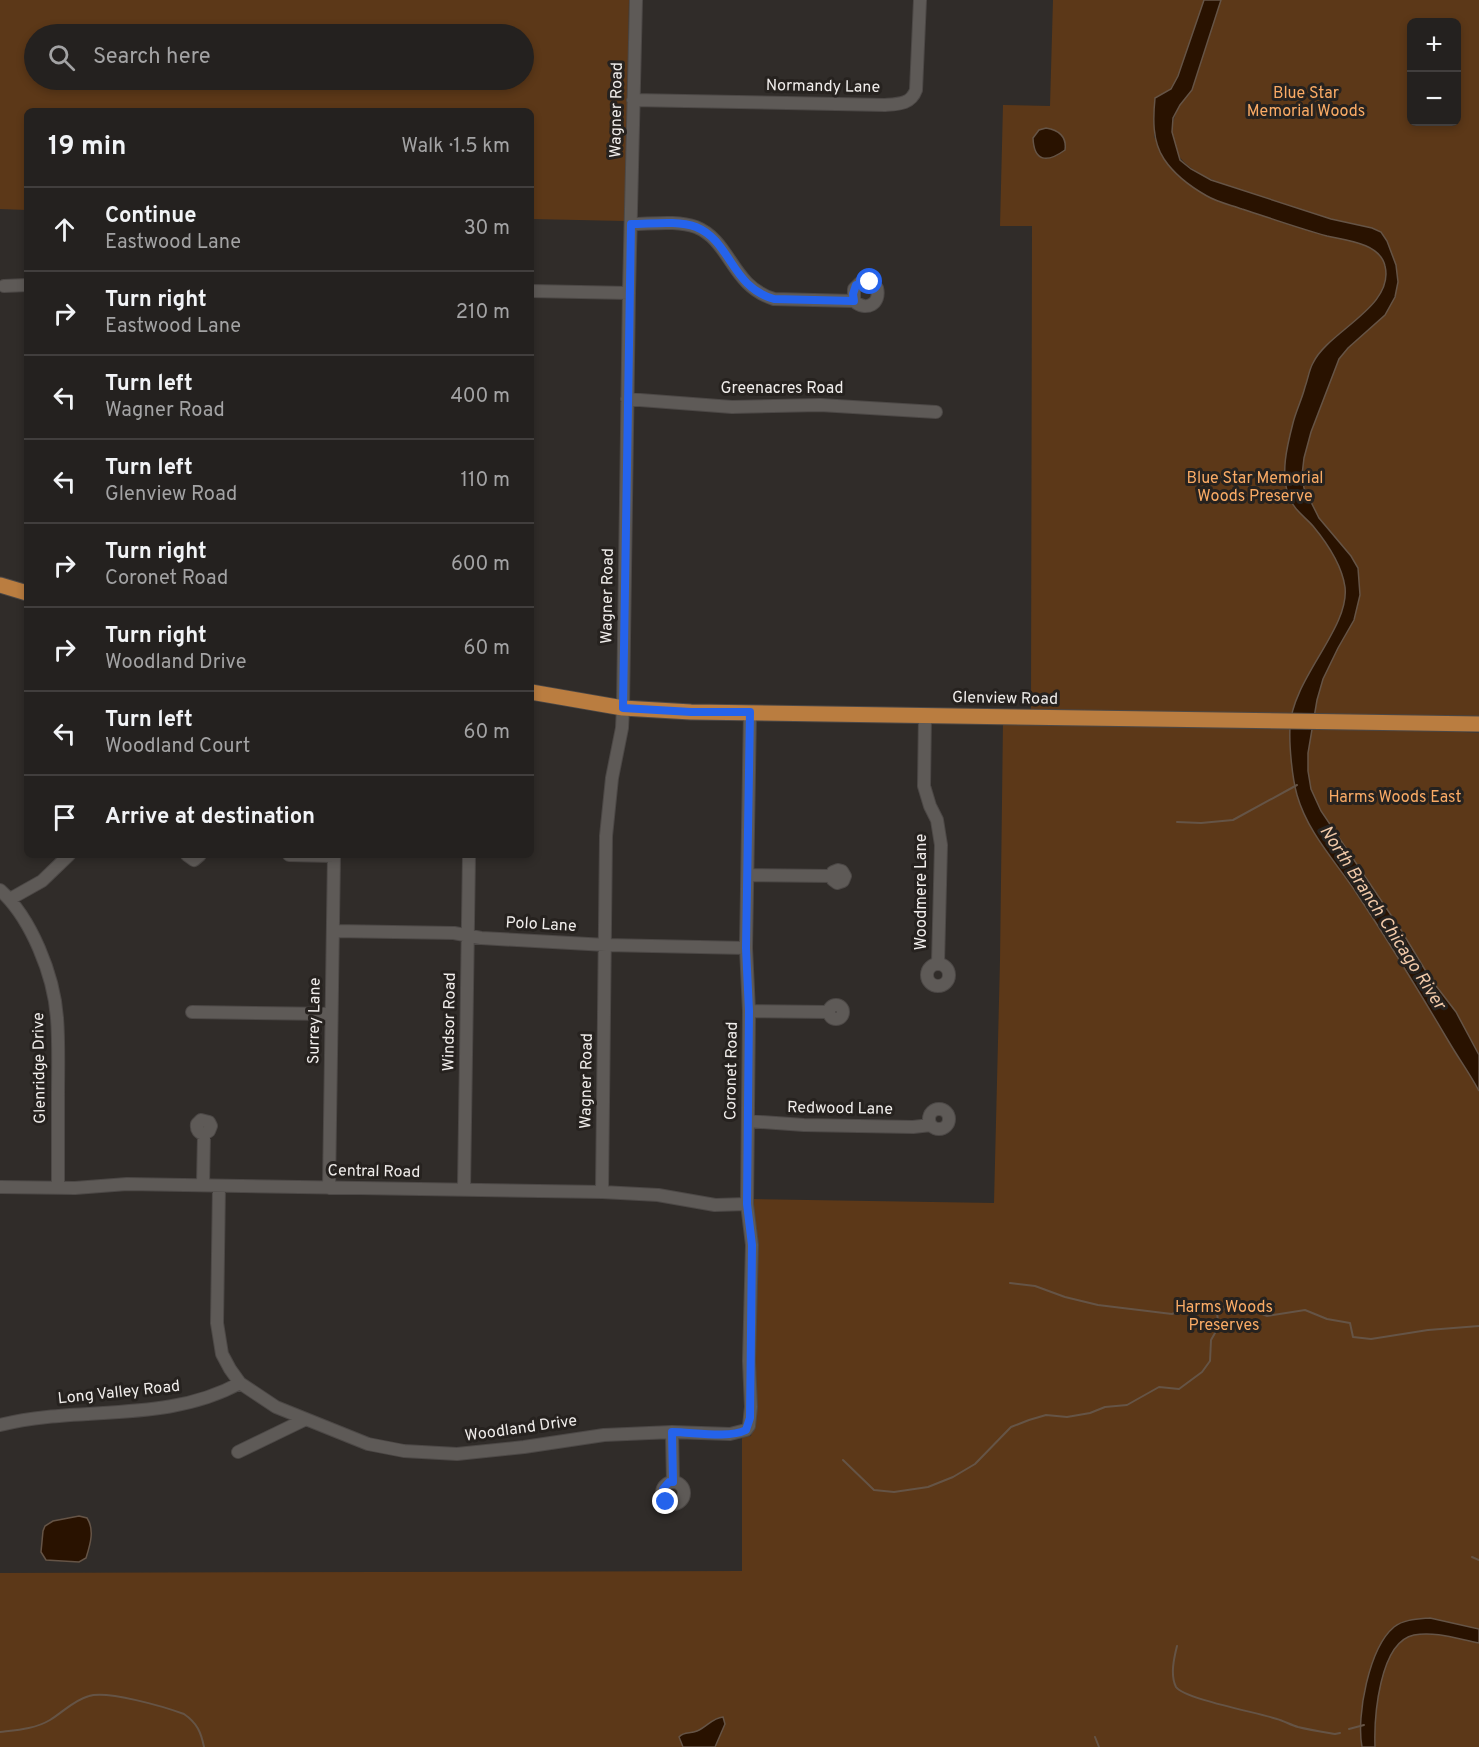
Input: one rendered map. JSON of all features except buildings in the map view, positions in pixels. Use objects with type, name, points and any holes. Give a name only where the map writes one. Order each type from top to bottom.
[{"type":"main road","points":[[0,585],[24,591]]},
{"type":"main road","name":"Glenview Road","points":[[534,693],[623,708],[691,712],[1479,724]]},
{"type":"street","name":"Wagner Road","points":[[602,1192],[606,836],[623,708],[636,0]]},
{"type":"street","name":"Normandy Lane","points":[[633,100],[885,105],[904,103],[910,100],[916,90],[920,0]]},
{"type":"street","points":[[631,224],[674,224],[697,228],[713,239],[745,283],[763,296],[774,299],[854,301]]},
{"type":"street","points":[[4,286],[24,285]]},
{"type":"street","points":[[534,291],[629,293]]},
{"type":"street","name":"Greenacres Road","points":[[627,399],[732,407],[820,405],[936,412]]},
{"type":"street","name":"Coronet Road","points":[[746,1430],[751,1407],[749,1361],[752,1245],[747,1204],[749,1011],[746,948],[750,712]]},
{"type":"street","name":"Woodmere Lane","points":[[925,715],[924,786],[937,820],[941,845],[938,963]]},
{"type":"street","points":[[10,899],[42,881],[66,858]]},
{"type":"street","name":"Surrey Lane","points":[[329,1188],[334,858]]},
{"type":"street","name":"Windsor Road","points":[[464,1189],[470,858]]},
{"type":"street","points":[[748,875],[832,876]]},
{"type":"street","name":"Glenridge Drive","points":[[0,890],[20,911],[46,969],[55,1000],[58,1047],[58,1188]]},
{"type":"street","name":"Polo Lane","points":[[334,931],[454,933],[468,936],[606,945],[746,948]]},
{"type":"street","points":[[749,1011],[828,1012]]},
{"type":"street","points":[[192,1012],[331,1014]]},
{"type":"street","name":"Redwood Lane","points":[[748,1121],[804,1125],[913,1127],[931,1125]]},
{"type":"street","points":[[203,1185],[204,1134]]},
{"type":"street","name":"Central Road","points":[[0,1187],[58,1188],[127,1184],[602,1192],[658,1195],[715,1205],[747,1204]]},
{"type":"street","name":"Woodland Drive","points":[[219,1186],[217,1323],[222,1354],[240,1383],[276,1407],[304,1420],[368,1444],[434,1454],[495,1451],[604,1434],[672,1432],[730,1434],[746,1430]]},
{"type":"street","name":"Long Valley Road","points":[[0,1425],[31,1418],[167,1407],[205,1398],[226,1391],[240,1383]]},
{"type":"street","points":[[238,1452],[304,1420]]},
{"type":"street","points":[[672,1432],[673,1482]]},
{"type":"green space","points":[[0,0],[629,0],[625,221],[534,219],[534,108],[24,108],[24,210],[0,209]]},
{"type":"green space","name":"Blue Star Memorial Woods Preserve","points":[[1053,0],[1479,0],[1479,716],[1031,710],[1032,226],[1000,226],[1003,105],[1050,106]],"holes":[[[1154,107],[1178,108],[1172,140],[1176,152],[1195,170],[1237,189],[1178,176],[1154,137]]]},
{"type":"green space","name":"Harms Woods Preserves","points":[[1003,721],[1379,727],[1479,733],[1479,1747],[0,1747],[0,1573],[742,1571],[742,1437],[751,1436],[754,1422],[751,1199],[994,1203]]},
{"type":"water","name":"North Branch Chicago River","points":[[1204,0],[1221,0],[1192,90],[1173,118],[1172,132],[1180,160],[1211,180],[1331,219],[1381,232],[1396,265],[1398,282],[1395,297],[1385,315],[1339,359],[1311,432],[1304,458],[1302,475],[1304,488],[1319,518],[1351,556],[1358,568],[1360,595],[1354,620],[1323,679],[1308,753],[1308,771],[1311,789],[1321,811],[1401,930],[1430,978],[1456,1012],[1479,1055],[1479,1091],[1382,933],[1308,823],[1297,795],[1291,761],[1290,727],[1293,709],[1300,691],[1339,619],[1344,603],[1345,587],[1341,571],[1328,547],[1291,502],[1285,479],[1287,450],[1294,418],[1313,363],[1321,351],[1371,306],[1380,294],[1385,281],[1385,266],[1382,258],[1369,247],[1305,230],[1211,198],[1183,180],[1164,159],[1155,137],[1155,98],[1171,89],[1178,76]]},
{"type":"water","points":[[1046,128],[1055,130],[1061,135],[1065,141],[1065,150],[1053,157],[1043,158],[1036,152],[1033,138],[1039,130]]},
{"type":"water","points":[[79,1516],[87,1518],[91,1527],[86,1558],[79,1562],[46,1560],[41,1552],[45,1526],[53,1521]]},
{"type":"water","points":[[1430,1618],[1479,1629],[1479,1643],[1430,1634],[1414,1635],[1402,1641],[1393,1651],[1381,1683],[1375,1747],[1362,1747],[1363,1701],[1371,1666],[1378,1650],[1385,1637],[1398,1624]]},
{"type":"water","points":[[723,1717],[725,1724],[715,1747],[683,1747],[679,1737],[681,1735],[697,1731]]},
{"type":"waterway","points":[[1177,822],[1201,823],[1233,820],[1297,785]]},
{"type":"waterway","points":[[1010,1283],[1035,1286],[1065,1297],[1098,1305],[1172,1314],[1194,1309],[1217,1314]]},
{"type":"waterway","points":[[843,1460],[874,1490],[894,1492],[928,1487],[953,1477],[975,1464],[1011,1427],[1046,1415],[1067,1417],[1090,1413],[1105,1407],[1127,1405],[1159,1387],[1179,1389],[1202,1372],[1210,1361],[1211,1340],[1219,1326],[1217,1314],[1226,1308],[1253,1310],[1267,1316],[1305,1310],[1327,1319],[1350,1323],[1353,1337],[1371,1339],[1428,1330],[1479,1326]]},
{"type":"waterway","points":[[1472,1557],[1479,1560]]},
{"type":"waterway","points":[[1177,1646],[1173,1677],[1176,1687],[1182,1692],[1207,1701],[1268,1716],[1298,1727],[1340,1733]]},
{"type":"waterway","points":[[0,1732],[38,1725],[84,1698],[109,1695],[184,1714],[198,1728],[204,1747]]},
{"type":"waterway","points":[[1349,1729],[1364,1725]]},
{"type":"waterway","points":[[1095,1737],[1099,1747]]},
{"type":"route","points":[[666,1502],[662,1493],[663,1489],[669,1482],[673,1482],[672,1432],[740,1433],[746,1430],[750,1418],[752,1245],[747,1204],[749,1011],[746,948],[750,712],[691,712],[623,708],[631,224],[686,225],[705,232],[719,246],[745,283],[763,296],[774,299],[854,301],[853,294],[856,285],[870,282]]},
{"type":"park label","name":"Blue Star Memorial Woods","points":[[1306,103]]},
{"type":"park label","name":"Harms Woods East","points":[[1395,798]]}]
